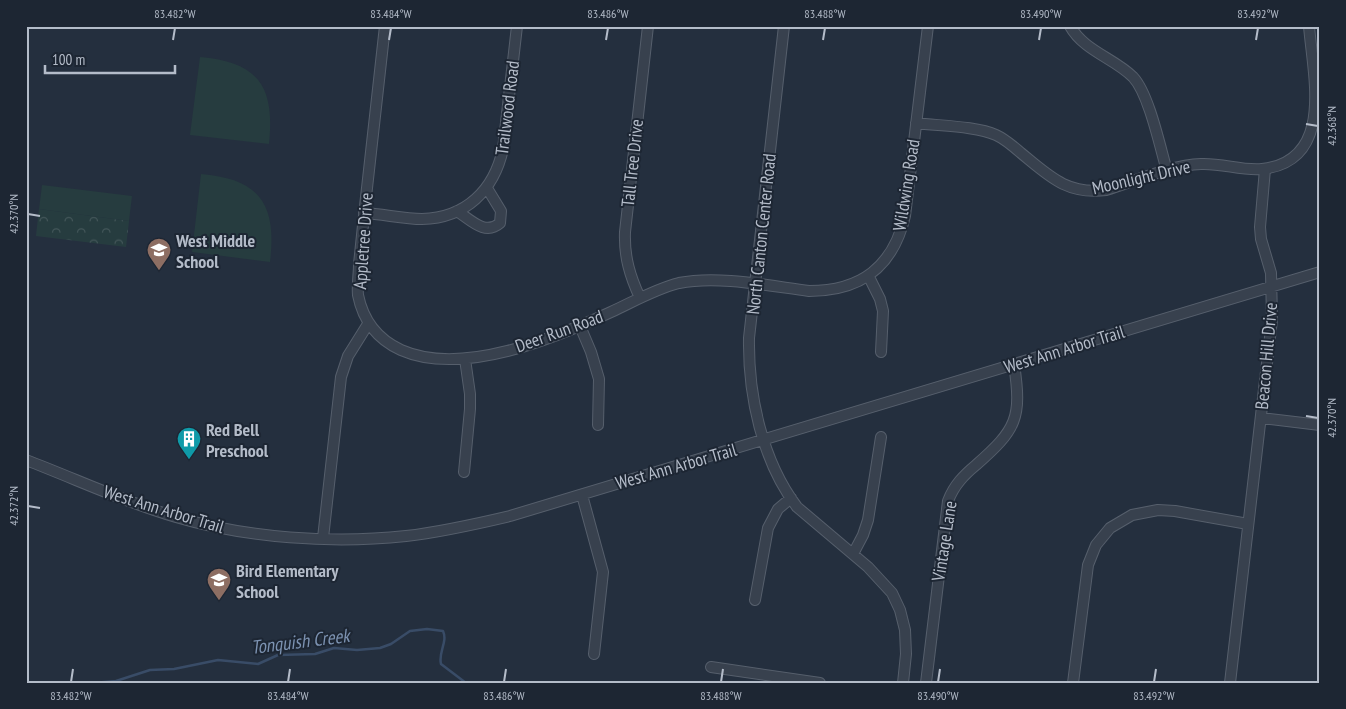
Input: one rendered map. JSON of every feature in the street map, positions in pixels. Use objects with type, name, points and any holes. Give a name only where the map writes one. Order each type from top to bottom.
[{"type":"street","name":"Appletree Drive","points":[[368,324],[361,305],[358,286],[364,213],[385,26]]},
{"type":"street","name":"Trailwood Road","points":[[364,213],[421,219],[436,217],[457,211],[470,204],[487,188],[498,168],[503,149],[517,26]]},
{"type":"street","name":"Tall Tree Drive","points":[[640,298],[627,265],[624,249],[648,26]]},
{"type":"street","name":"North Canton Center Road","points":[[784,26],[749,338],[749,370],[754,402],[764,440],[778,477],[797,507],[853,554],[892,593],[900,610],[906,640],[903,683]]},
{"type":"street","name":"Wildwing Road","points":[[755,285],[809,291],[825,291],[850,286],[869,277],[889,255],[901,231],[905,216],[928,26]]},
{"type":"street","points":[[1070,26],[1080,39],[1124,70],[1138,84],[1145,98],[1167,171]]},
{"type":"street","points":[[1265,169],[1283,163],[1297,154],[1308,140],[1314,124],[1316,106],[1310,26]]},
{"type":"street","name":"Moonlight Drive","points":[[916,123],[981,131],[997,136],[1013,146],[1056,182],[1069,188],[1081,190],[1106,190],[1167,171],[1202,164],[1251,170],[1265,169]]},
{"type":"street","name":"Beacon Hill Drive","points":[[1230,683],[1272,320],[1271,273],[1261,239],[1260,227],[1265,169]]},
{"type":"street","points":[[457,211],[481,227],[487,229],[495,227],[500,223],[501,212],[487,188]]},
{"type":"street","name":"West Ann Arbor Trail","points":[[26,460],[139,504],[186,519],[252,534],[323,538],[378,538],[437,532],[510,516],[1320,272]]},
{"type":"street","points":[[869,277],[880,299],[883,311],[882,352]]},
{"type":"street","name":"Deer Run Road","points":[[368,324],[385,341],[405,352],[438,359],[465,359],[522,346],[580,326],[669,286],[713,280],[755,285]]},
{"type":"street","points":[[323,538],[340,377],[348,356],[368,324]]},
{"type":"street","points":[[580,326],[591,352],[598,379],[598,425]]},
{"type":"street","points":[[464,472],[470,409],[465,359]]},
{"type":"street","name":"Vintage Lane","points":[[926,683],[948,501],[955,486],[998,445],[1013,424],[1018,401],[1014,364]]},
{"type":"street","points":[[1260,418],[1320,425]]},
{"type":"street","points":[[853,554],[863,536],[868,520],[881,437]]},
{"type":"street","points":[[582,494],[603,572],[594,654]]},
{"type":"street","points":[[755,600],[768,528],[778,509],[791,498]]},
{"type":"street","points":[[1072,683],[1088,565],[1096,545],[1110,528],[1132,515],[1158,510],[1175,510],[1248,524]]},
{"type":"street","points":[[711,667],[820,683]]},
{"type":"green space","points":[[200,57],[237,65],[259,81],[269,107],[269,144],[190,135]]},
{"type":"green space","points":[[201,174],[238,182],[251,189],[260,198],[267,210],[270,224],[270,262],[192,252]]},
{"type":"green space","points":[[42,185],[132,196],[129,221],[39,209]]},
{"type":"green space","points":[[39,209],[129,221],[126,247],[36,236]]},
{"type":"waterway","name":"Tonquish Creek","points":[[93,683],[116,681],[150,670],[174,669],[218,660],[258,664],[278,655],[315,654],[334,648],[357,650],[380,648],[391,644],[410,631],[427,629],[443,631],[441,664],[466,683]]},
{"type":"place","name":"West Middle School","points":[[159,271]]},
{"type":"place","name":"Red Bell Preschool","points":[[189,460]]},
{"type":"place","name":"Bird Elementary School","points":[[219,601]]}]
